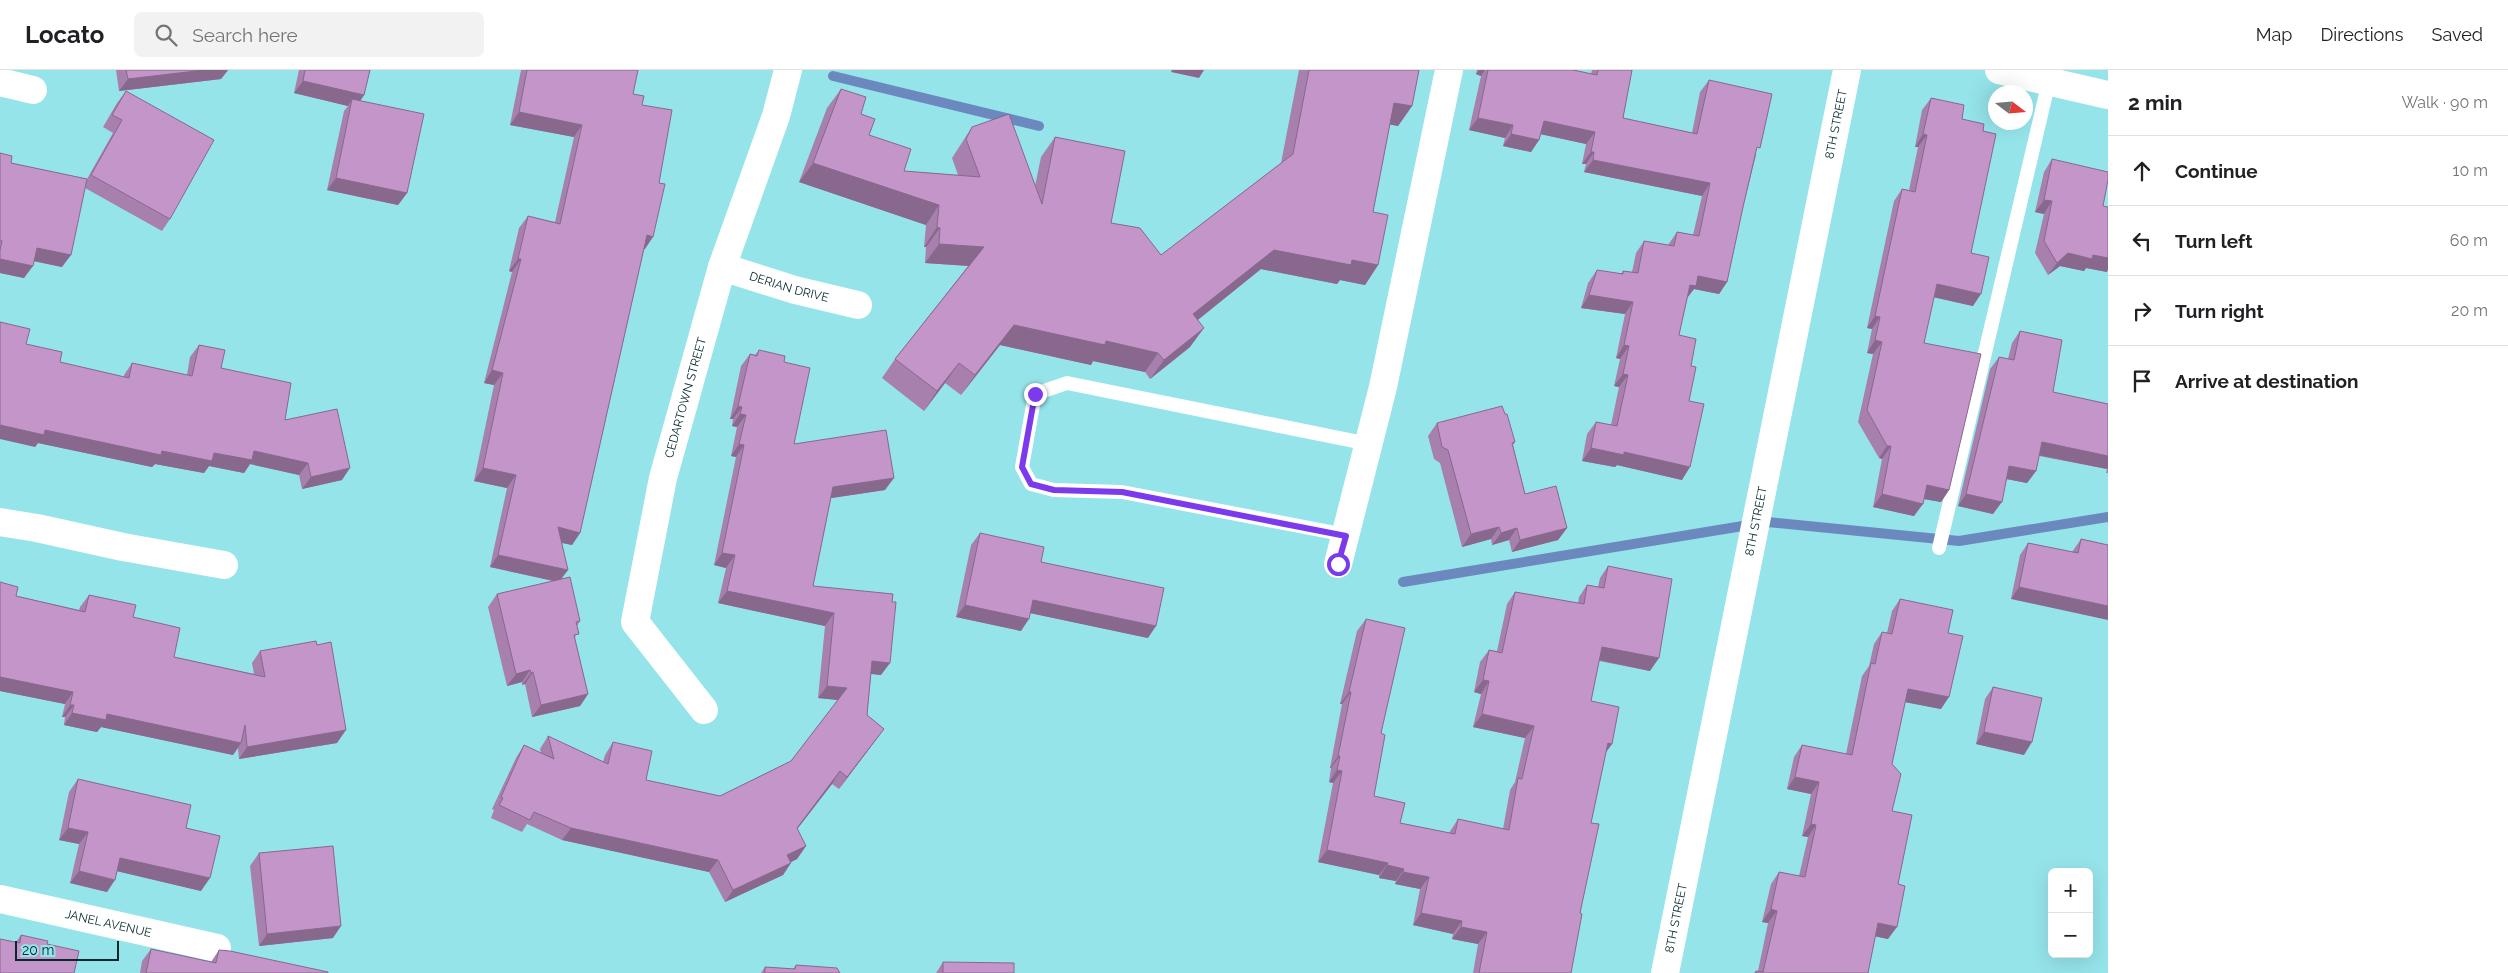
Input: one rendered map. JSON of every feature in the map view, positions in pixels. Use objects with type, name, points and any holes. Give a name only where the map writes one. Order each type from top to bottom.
[{"type":"street","name":"CEDARTOWN STREET","points":[[704,710],[636,622],[663,478],[722,267],[776,116],[788,70]]},
{"type":"street","points":[[1338,564],[1383,387],[1449,70]]},
{"type":"street","name":"8TH STREET","points":[[1665,973],[1847,70]]},
{"type":"street","points":[[1999,70],[2108,95]]},
{"type":"street","points":[[0,82],[33,90]]},
{"type":"street","name":"DERIAN DRIVE","points":[[722,267],[795,290],[858,305]]},
{"type":"street","points":[[0,522],[224,565]]},
{"type":"street","name":"JANEL AVENUE","points":[[0,899],[217,948]]},
{"type":"lane","points":[[1939,548],[2049,81]]},
{"type":"lane","points":[[1346,536],[1122,492],[1054,490],[1031,484],[1022,467],[1035,394],[1067,383],[1369,444]]},
{"type":"building","points":[[126,70],[204,70],[128,79]]},
{"type":"building","points":[[305,70],[370,70],[364,95],[303,81]]},
{"type":"building","points":[[527,70],[638,70],[633,94],[644,96],[642,105],[672,110],[659,183],[665,184],[653,237],[647,235],[580,533],[558,527],[568,570],[498,555],[516,475],[483,468],[503,373],[492,370],[521,259],[518,259],[528,216],[560,224],[582,125],[519,112]]},
{"type":"building","points":[[1309,70],[1419,70],[1412,106],[1394,103],[1373,212],[1388,215],[1378,265],[1352,260],[1351,265],[1274,250],[1193,314],[1204,328],[1164,360],[1158,353],[1106,341],[1105,345],[1014,325],[975,375],[959,363],[937,391],[895,359],[984,247],[939,244],[940,228],[937,227],[939,205],[813,163],[841,89],[866,97],[861,114],[875,119],[869,135],[911,149],[904,171],[980,177],[966,139],[972,127],[1009,114],[1042,204],[1055,137],[1125,151],[1111,223],[1140,228],[1161,255],[1293,154]]},
{"type":"building","points":[[1488,70],[1573,70],[1597,75],[1598,70],[1632,70],[1623,118],[1697,134],[1709,80],[1772,94],[1760,148],[1757,147],[1727,282],[1698,276],[1696,286],[1690,285],[1679,335],[1696,339],[1691,366],[1696,367],[1689,401],[1704,404],[1690,467],[1624,452],[1624,455],[1591,448],[1596,422],[1617,426],[1628,375],[1623,374],[1629,346],[1624,345],[1633,302],[1589,295],[1597,270],[1623,274],[1623,271],[1638,273],[1644,241],[1674,246],[1677,232],[1699,236],[1710,183],[1593,160],[1594,152],[1591,152],[1595,132],[1544,121],[1539,140],[1511,134],[1513,125],[1478,118]]},
{"type":"building","points":[[126,91],[214,140],[170,219],[91,175],[122,120],[112,115]]},
{"type":"building","points":[[1931,98],[1964,105],[1962,119],[1984,124],[1983,131],[1996,134],[1971,253],[1989,257],[1981,294],[1937,284],[1924,343],[1981,354],[1949,490],[1927,485],[1923,504],[1882,494],[1891,446],[1887,446],[1867,410],[1882,342],[1875,340],[1880,317],[1875,316],[1902,189],[1915,192],[1927,135],[1923,134]]},
{"type":"building","points":[[352,99],[424,114],[407,193],[336,178]]},
{"type":"building","points":[[0,153],[12,156],[11,163],[87,179],[71,255],[37,248],[33,266],[0,259],[2,241],[0,240]]},
{"type":"building","points":[[2052,159],[2108,172],[2103,206],[2108,207],[2108,258],[2093,255],[2092,259],[2068,253],[2057,263],[2044,241],[2052,201],[2044,200]]},
{"type":"building","points":[[0,322],[30,329],[26,344],[62,352],[60,362],[129,378],[132,363],[192,376],[199,345],[225,350],[221,368],[291,383],[285,420],[337,409],[350,468],[311,477],[308,463],[254,451],[252,460],[214,453],[212,461],[162,451],[161,455],[45,430],[44,435],[0,425]]},
{"type":"building","points":[[2020,331],[2062,340],[2053,392],[2108,404],[2108,456],[2042,442],[2036,471],[2009,466],[2002,502],[1966,494],[1999,357],[2014,360]]},
{"type":"building","points":[[759,350],[785,356],[784,362],[810,368],[794,444],[886,430],[894,478],[833,487],[813,586],[893,594],[892,602],[896,602],[890,663],[872,661],[867,715],[884,729],[847,777],[840,771],[797,828],[806,846],[787,855],[791,863],[733,890],[718,860],[571,828],[534,812],[530,820],[499,805],[524,745],[554,759],[548,736],[608,764],[613,742],[652,751],[646,780],[720,796],[791,761],[847,688],[827,686],[834,613],[727,591],[735,555],[722,553],[744,445],[739,444],[746,415],[740,414],[742,407],[738,406],[750,354],[757,356]]},
{"type":"building","points":[[1502,406],[1505,414],[1507,414],[1515,442],[1512,443],[1525,494],[1556,486],[1567,528],[1520,540],[1517,528],[1501,533],[1499,527],[1471,534],[1448,450],[1442,447],[1437,423]]},
{"type":"building","points":[[980,533],[1044,547],[1041,562],[1164,588],[1156,626],[1033,600],[1029,619],[965,605]]},
{"type":"building","points":[[2081,539],[2108,545],[2108,606],[2019,587],[2028,543],[2078,553]]},
{"type":"building","points":[[1608,566],[1672,579],[1659,658],[1602,647],[1591,701],[1619,707],[1612,744],[1608,743],[1591,823],[1599,824],[1580,913],[1582,914],[1571,973],[1479,973],[1487,932],[1461,927],[1462,921],[1421,913],[1429,877],[1403,872],[1404,869],[1387,865],[1388,863],[1327,850],[1342,771],[1337,770],[1340,756],[1338,756],[1351,692],[1349,692],[1366,619],[1405,628],[1381,733],[1385,735],[1374,796],[1405,803],[1400,823],[1455,834],[1458,819],[1509,830],[1518,778],[1522,779],[1534,726],[1482,714],[1489,681],[1483,680],[1489,650],[1502,653],[1515,592],[1584,604],[1587,585],[1604,588]]},
{"type":"building","points":[[570,577],[580,621],[576,622],[579,634],[574,635],[588,694],[541,705],[533,672],[531,673],[530,670],[516,674],[497,594]]},
{"type":"building","points":[[0,582],[18,587],[16,596],[85,612],[89,595],[136,605],[133,617],[180,628],[174,657],[265,677],[260,651],[316,641],[317,645],[331,642],[346,730],[247,747],[245,725],[241,743],[107,714],[106,720],[72,713],[74,705],[70,705],[73,692],[0,677]]},
{"type":"building","points":[[1900,599],[1953,610],[1948,633],[1963,636],[1949,697],[1908,689],[1892,764],[1901,774],[1892,811],[1912,815],[1898,884],[1905,886],[1897,927],[1878,923],[1868,973],[1756,973],[1756,971],[1763,972],[1777,911],[1771,909],[1779,872],[1805,877],[1816,825],[1811,824],[1819,782],[1795,777],[1802,745],[1852,755],[1871,663],[1875,664],[1882,632],[1892,634]]},
{"type":"building","points":[[1993,687],[2042,698],[2032,742],[1984,732]]},
{"type":"building","points":[[78,779],[191,805],[186,828],[220,836],[210,878],[120,858],[115,880],[79,871],[88,832],[68,828]]},
{"type":"building","points":[[333,846],[341,926],[267,934],[259,853]]},
{"type":"building","points":[[21,935],[48,941],[47,944],[79,951],[74,973],[0,973],[0,939],[20,943]]},
{"type":"building","points":[[151,949],[216,963],[219,950],[230,951],[328,973],[146,973]]},
{"type":"building","points":[[943,962],[1014,963],[1014,973],[943,973]]},
{"type":"building","points":[[796,965],[837,968],[840,973],[765,973],[765,967],[795,969]]},
{"type":"waterway","points":[[833,76],[1039,126]]},
{"type":"waterway","points":[[1403,582],[1767,522],[1959,541],[2108,517]]},
{"type":"route","points":[[1035,394],[1022,467],[1031,484],[1054,490],[1122,492],[1346,536],[1338,564]]}]
